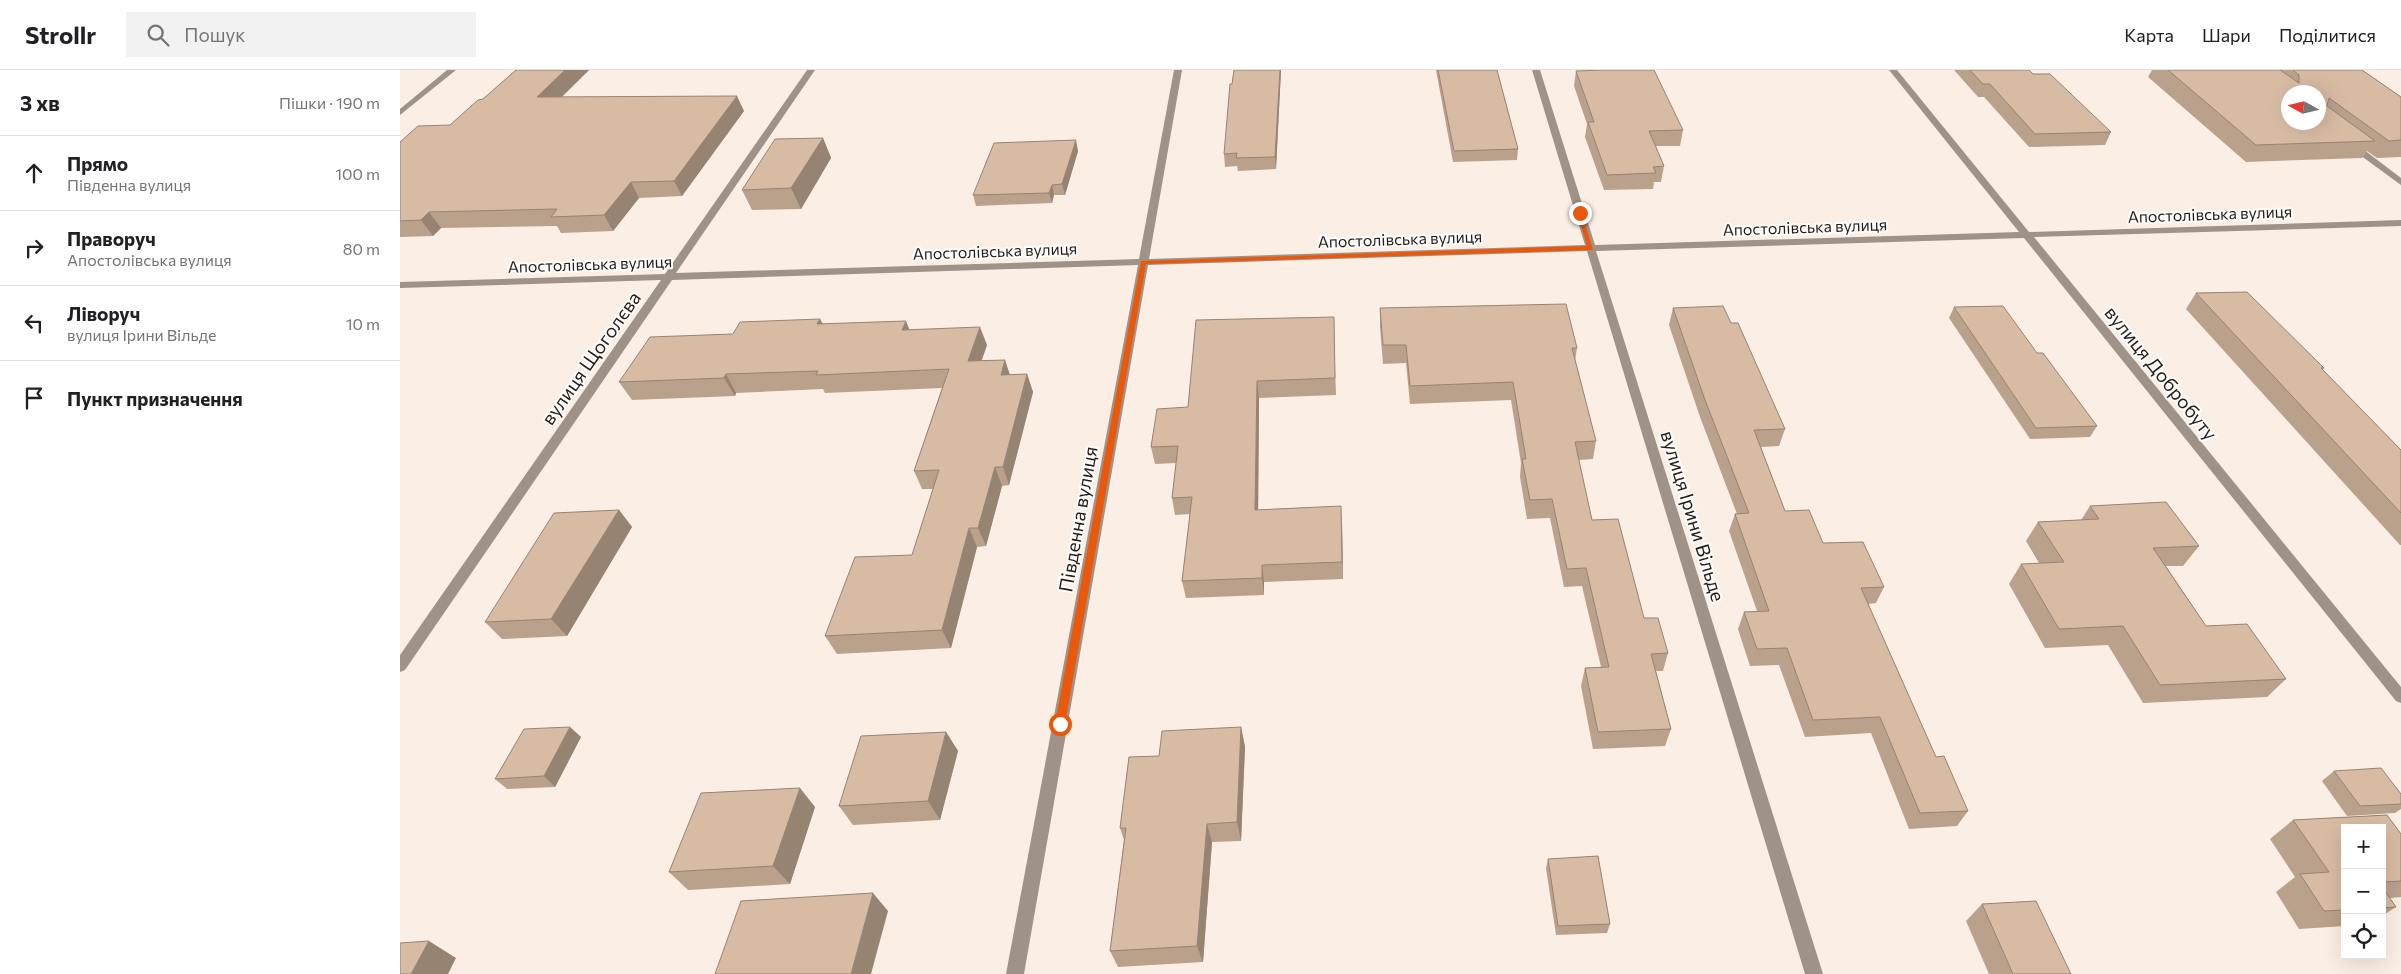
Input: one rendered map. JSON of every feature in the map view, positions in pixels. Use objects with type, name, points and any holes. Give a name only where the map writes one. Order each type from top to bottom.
[{"type":"street","points":[[400,113],[452,70]]},
{"type":"street","name":"вулиця Щоголєва","points":[[400,666],[811,70]]},
{"type":"street","name":"Південна вулиця","points":[[1015,974],[1178,70]]},
{"type":"street","name":"вулиця Ірини Вільде","points":[[1536,70],[1814,974]]},
{"type":"street","name":"вулиця Добробуту","points":[[1893,70],[2401,697]]},
{"type":"street","points":[[2341,136],[2401,182]]},
{"type":"street","name":"Апостолівська вулиця","points":[[400,285],[2401,223]]},
{"type":"building","points":[[516,70],[565,70],[537,97],[737,96],[674,181],[631,182],[604,215],[551,217],[557,209],[429,212],[421,220],[400,221],[400,142],[418,126],[450,125]]},
{"type":"building","points":[[1234,70],[1280,70],[1275,157],[1236,158],[1237,153],[1224,154],[1230,84],[1232,84]]},
{"type":"building","points":[[1438,70],[1497,70],[1518,149],[1454,151]]},
{"type":"building","points":[[1654,70],[1683,130],[1649,131],[1664,166],[1653,167],[1656,173],[1607,175],[1588,122],[1594,122],[1576,71]]},
{"type":"building","points":[[1970,70],[2029,70],[2033,74],[2050,74],[2111,132],[2035,134],[1990,84],[1983,84]]},
{"type":"building","points":[[2168,70],[2280,70],[2299,83],[2299,75],[2293,70],[2362,70],[2401,97],[2401,140],[2389,141],[2329,98],[2327,106],[2375,141],[2256,145]]},
{"type":"building","points":[[823,138],[791,188],[742,190],[775,139]]},
{"type":"building","points":[[1076,140],[1062,184],[1052,185],[1049,193],[973,195],[994,143]]},
{"type":"building","points":[[2247,292],[2324,368],[2321,368],[2401,450],[2401,513],[2196,293]]},
{"type":"building","points":[[1566,304],[1577,348],[1572,348],[1596,441],[1575,442],[1592,520],[1618,519],[1644,618],[1658,618],[1668,653],[1651,654],[1671,729],[1598,732],[1585,668],[1609,667],[1586,568],[1567,569],[1552,499],[1530,500],[1522,459],[1526,459],[1513,382],[1410,386],[1406,345],[1383,345],[1380,308]]},
{"type":"building","points":[[1723,306],[1731,323],[1738,323],[1785,429],[1754,430],[1785,511],[1809,510],[1823,543],[1863,542],[1884,587],[1861,588],[1936,757],[1944,756],[1968,811],[1920,813],[1880,717],[1813,720],[1787,648],[1757,649],[1744,612],[1769,611],[1735,514],[1749,513],[1705,400],[1673,308]]},
{"type":"building","points":[[2003,306],[2037,353],[2043,353],[2097,426],[2036,428],[1954,307]]},
{"type":"building","points":[[1334,317],[1335,378],[1257,381],[1255,510],[1341,506],[1342,562],[1262,565],[1262,578],[1182,581],[1192,497],[1172,498],[1178,446],[1151,447],[1157,409],[1188,407],[1196,320]]},
{"type":"building","points":[[820,319],[817,324],[906,321],[902,330],[980,327],[968,361],[1005,360],[1001,375],[1027,374],[1003,467],[995,467],[978,528],[969,528],[942,630],[825,636],[855,557],[912,555],[939,470],[914,471],[949,369],[816,375],[818,371],[726,374],[724,378],[619,382],[650,337],[733,334],[740,322]]},
{"type":"building","points":[[2166,502],[2199,546],[2153,548],[2206,626],[2247,624],[2286,679],[2160,685],[2123,626],[2059,629],[2021,564],[2064,562],[2038,522],[2099,519],[2090,506]]},
{"type":"building","points":[[619,510],[551,619],[485,622],[554,513]]},
{"type":"building","points":[[570,727],[544,776],[495,779],[524,729]]},
{"type":"building","points":[[1241,727],[1237,822],[1207,824],[1197,946],[1110,951],[1126,828],[1120,828],[1129,757],[1159,756],[1162,731]]},
{"type":"building","points":[[946,732],[928,801],[839,806],[861,736]]},
{"type":"building","points":[[2381,768],[2401,794],[2401,804],[2360,806],[2334,771]]},
{"type":"building","points":[[800,788],[773,866],[669,872],[701,793]]},
{"type":"building","points":[[2387,815],[2401,834],[2401,881],[2386,882],[2386,824],[2341,824],[2341,910],[2324,911],[2300,874],[2329,872],[2293,820]]},
{"type":"building","points":[[1598,856],[1610,924],[1558,926],[1548,859]]},
{"type":"building","points":[[873,893],[851,974],[715,974],[741,901]]},
{"type":"building","points":[[2386,893],[2396,907],[2386,908]]},
{"type":"building","points":[[2036,901],[2071,974],[2013,974],[1982,904]]},
{"type":"building","points":[[429,941],[411,974],[400,974],[400,943]]},
{"type":"route","points":[[1060,724],[1143,262],[1590,248],[1580,213]]}]
